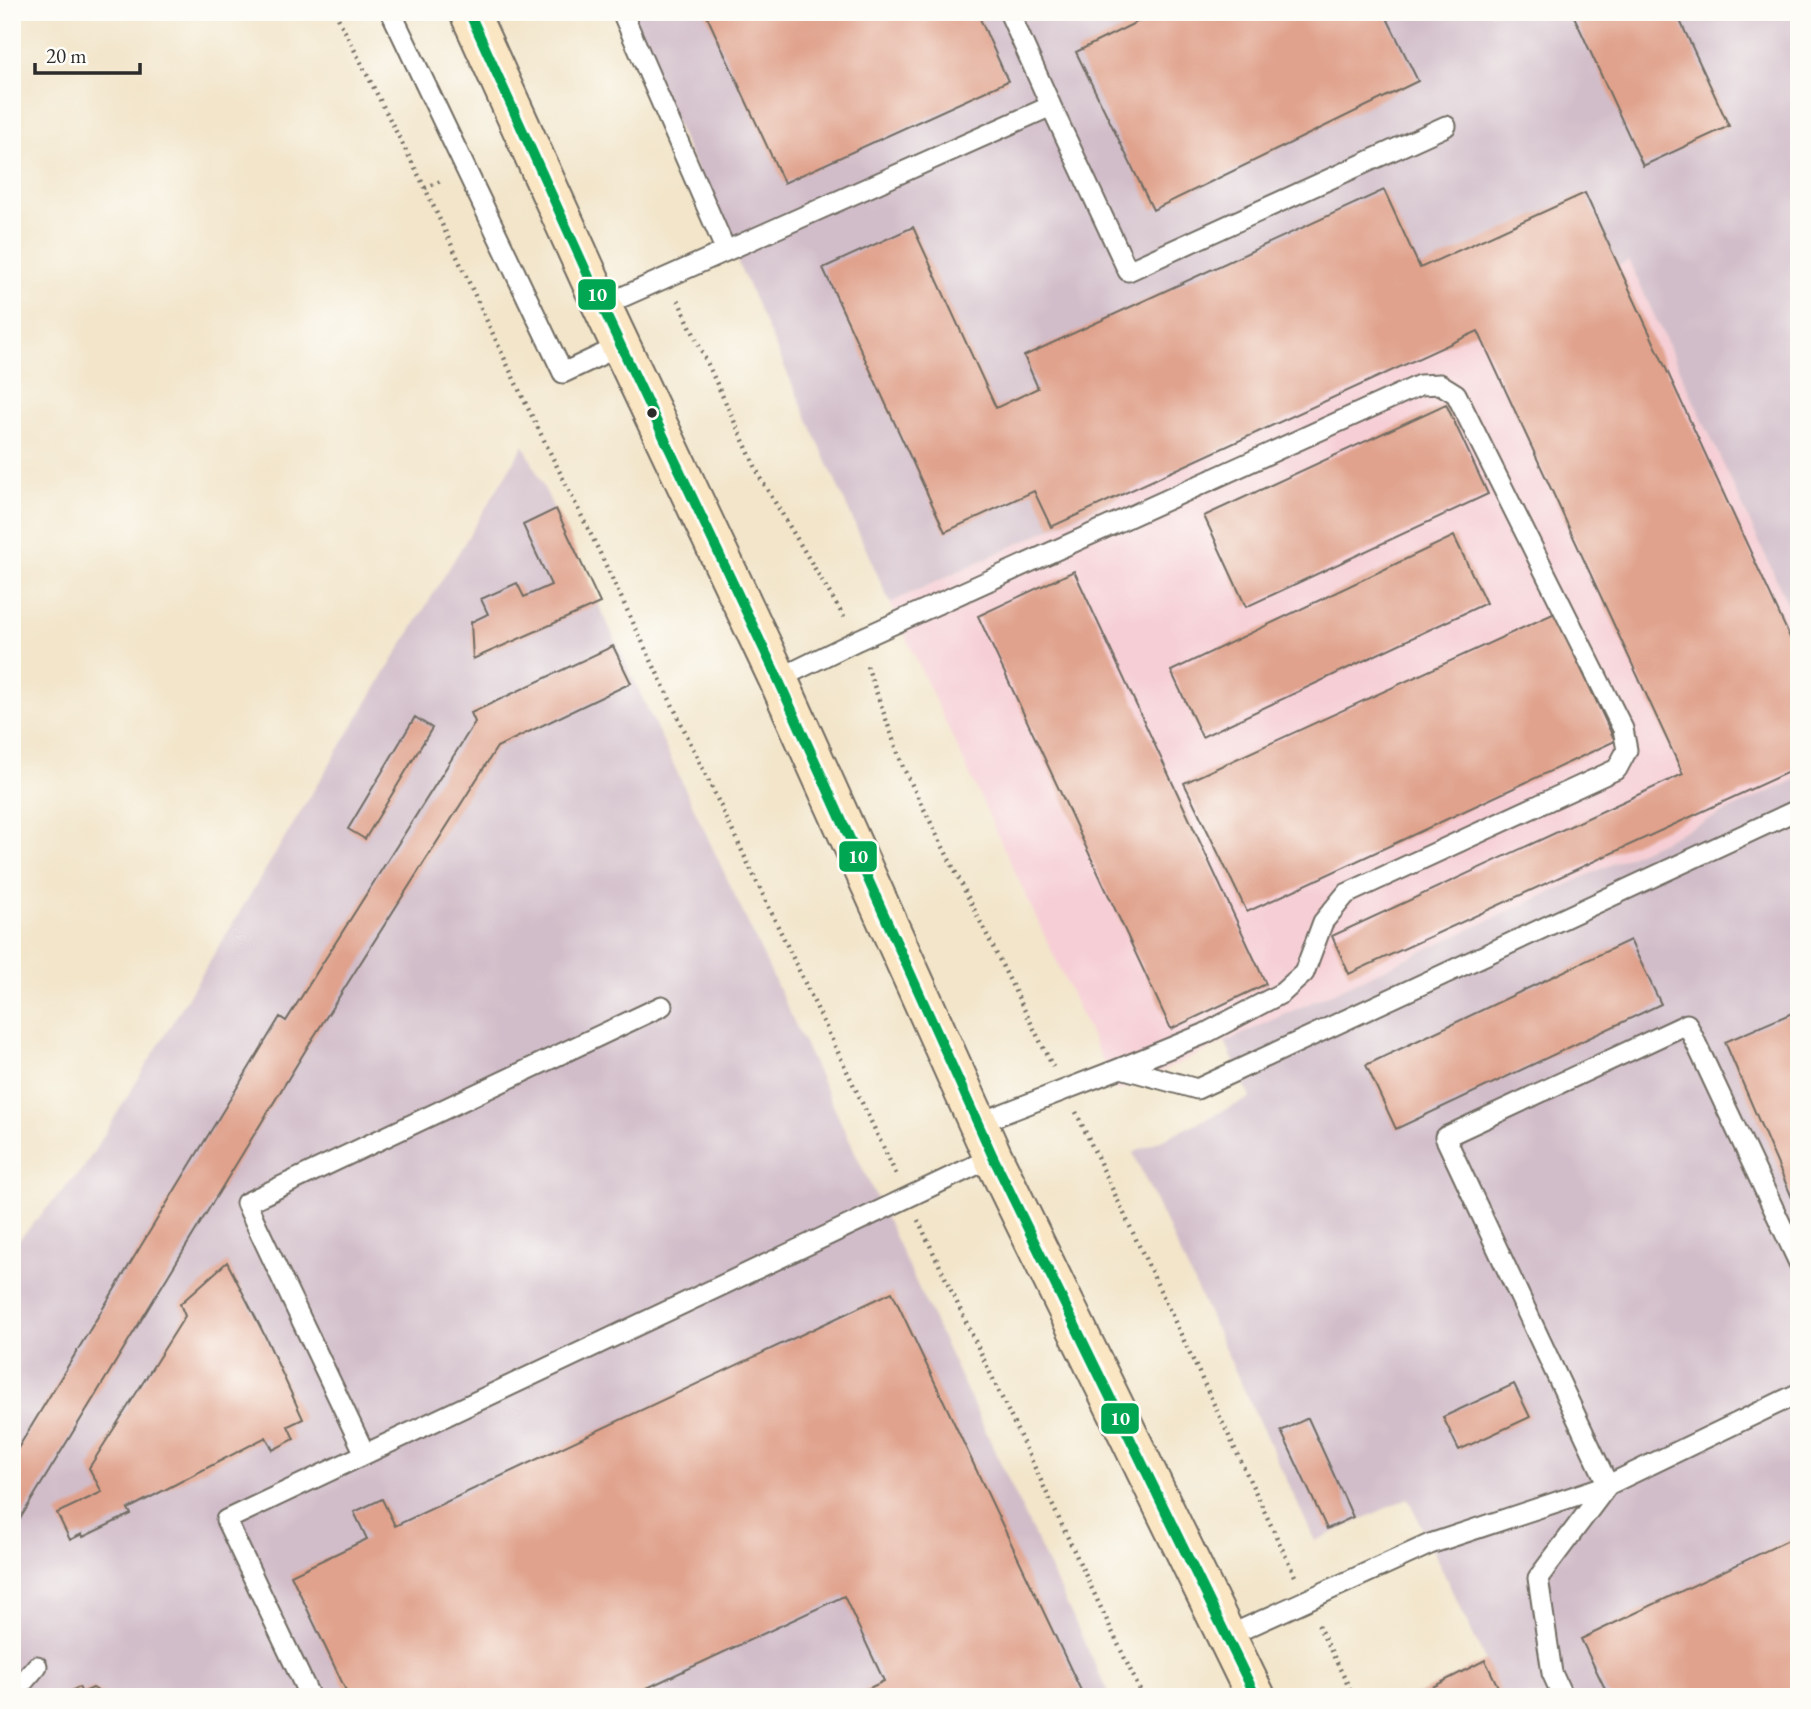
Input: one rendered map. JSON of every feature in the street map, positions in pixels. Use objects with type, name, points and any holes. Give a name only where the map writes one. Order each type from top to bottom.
[{"type":"street","points":[[469,12],[620,346],[778,679],[986,1140],[1256,1697]]},
{"type":"lane","points":[[391,12],[563,373],[620,346]]},
{"type":"lane","points":[[622,12],[726,251]]},
{"type":"lane","points":[[1016,14],[1051,106],[1128,271],[1446,126]]},
{"type":"lane","points":[[602,306],[1051,106]]},
{"type":"lane","points":[[310,1697],[226,1520],[907,1197],[986,1140],[1066,1090],[1204,1034],[1282,993],[1304,973],[1323,922],[1346,894],[1617,769],[1627,750],[1623,729],[1457,394],[1440,384],[1420,385],[858,640],[778,679]]},
{"type":"lane","points":[[1121,1068],[1197,1089],[1799,809]]},
{"type":"lane","points":[[365,1454],[246,1203],[662,1006]]},
{"type":"lane","points":[[1608,1485],[1445,1137],[1687,1024],[1799,1263]]},
{"type":"lane","points":[[1228,1636],[1430,1544],[1608,1485],[1799,1394]]},
{"type":"lane","points":[[1563,1697],[1552,1673],[1538,1578],[1608,1485]]},
{"type":"lane","points":[[12,1695],[37,1666]]},
{"type":"path","points":[[335,12],[425,188],[1143,1697]]},
{"type":"path","points":[[667,276],[761,479],[858,640],[903,767],[1066,1090],[1354,1697]]},
{"type":"shaded area","points":[[626,12],[1799,12],[1799,628],[1629,261],[890,603]]},
{"type":"shaded area","points":[[1629,261],[1799,628],[1799,778],[1117,1092],[890,603]]},
{"type":"shaded area","points":[[524,445],[1110,1697],[12,1697],[12,1247],[85,1166]]},
{"type":"shaded area","points":[[1799,778],[1799,1697],[1413,1697],[1485,1660],[1408,1498],[1315,1541],[1133,1153],[1250,1098],[1225,1042]]},
{"type":"building","points":[[705,12],[977,12],[1008,81],[784,183]]},
{"type":"building","points":[[1157,12],[1384,12],[1418,81],[1153,210],[1076,52]]},
{"type":"building","points":[[1572,12],[1676,12],[1729,126],[1643,166]]},
{"type":"building","points":[[1384,190],[1420,268],[1585,193],[1799,657],[1799,767],[1349,974],[1332,936],[1683,774],[1478,331],[1051,527],[1034,491],[945,532],[823,268],[913,227],[996,408],[1038,388],[1024,356]]},
{"type":"building","points":[[1446,404],[1488,494],[1246,607],[1204,516]]},
{"type":"building","points":[[556,509],[600,603],[473,659],[471,622],[488,614],[481,599],[517,583],[524,597],[551,585],[523,525]]},
{"type":"building","points":[[1454,536],[1486,603],[1202,737],[1171,671]]},
{"type":"building","points":[[1074,571],[1266,984],[1171,1029],[978,616]]},
{"type":"building","points":[[1555,613],[1615,741],[1247,912],[1184,783]]},
{"type":"building","points":[[613,646],[631,683],[497,747],[313,1038],[12,1532],[12,1458],[280,1017],[286,1021],[475,722],[471,713]]},
{"type":"building","points":[[415,717],[432,728],[365,839],[348,829]]},
{"type":"building","points":[[1630,940],[1661,1004],[1396,1129],[1366,1065]]},
{"type":"building","points":[[1799,1010],[1799,1214],[1725,1042]]},
{"type":"building","points":[[227,1262],[303,1419],[288,1426],[294,1439],[273,1450],[266,1437],[128,1509],[131,1514],[83,1537],[82,1534],[70,1540],[57,1513],[102,1492],[89,1468],[185,1316],[180,1304]]},
{"type":"building","points":[[892,1292],[1084,1697],[851,1697],[884,1681],[844,1596],[647,1688],[652,1697],[349,1697],[291,1575],[367,1539],[354,1512],[382,1499],[395,1526]]},
{"type":"building","points":[[1514,1384],[1530,1417],[1459,1450],[1443,1417]]},
{"type":"building","points":[[1308,1418],[1353,1517],[1327,1529],[1281,1431]]},
{"type":"building","points":[[1799,1535],[1799,1697],[1609,1697],[1581,1639]]},
{"type":"building","points":[[1485,1660],[1503,1697],[1413,1697]]},
{"type":"building","points":[[79,1687],[82,1693],[93,1688],[107,1697],[58,1697]]},
{"type":"transit line","name":"10","points":[[469,12],[602,306],[778,679],[993,1157],[1256,1697]]}]
